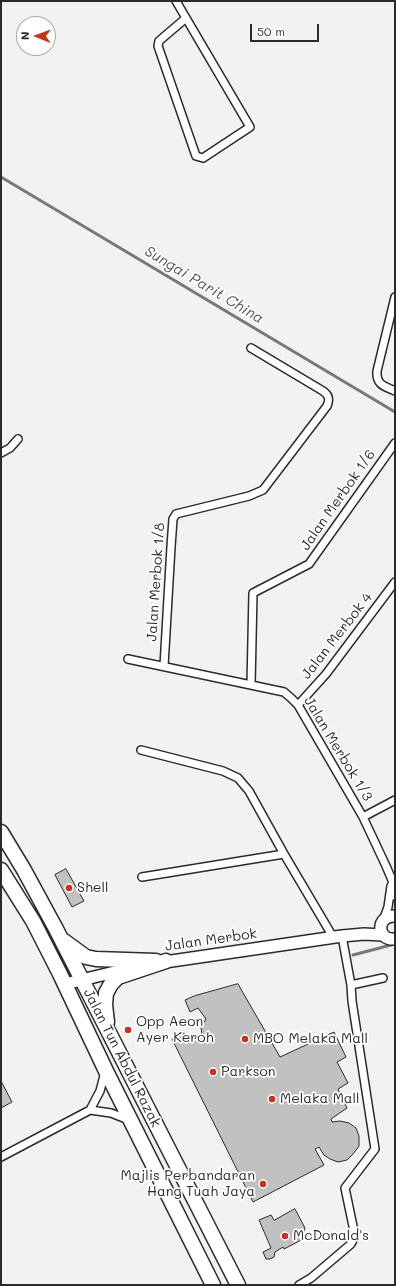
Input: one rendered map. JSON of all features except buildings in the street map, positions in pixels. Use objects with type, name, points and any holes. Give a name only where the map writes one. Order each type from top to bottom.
[{"type":"highway","name":"Jalan Tun Abdul Razak","points":[[1,832],[24,870],[61,938],[238,1285]]},
{"type":"highway","name":"Jalan Tun Abdul Razak","points":[[1,870],[33,921],[213,1285]]},
{"type":"highway","points":[[61,938],[86,957],[96,959],[166,961]]},
{"type":"highway","points":[[114,1043],[106,1018],[106,993],[118,977],[166,961]]},
{"type":"street","points":[[176,1],[186,18],[250,128],[203,158],[196,156],[158,46],[159,41],[186,18]]},
{"type":"street","points":[[395,297],[376,376],[381,384],[395,392]]},
{"type":"street","name":"Jalan Merbok 1/8","points":[[164,666],[173,519],[176,514],[250,496],[263,490],[327,406],[329,398],[323,391],[251,348]]},
{"type":"street","points":[[1,453],[10,448],[18,439]]},
{"type":"street","name":"Jalan Merbok 1/6","points":[[251,684],[253,593],[309,564],[395,443]]},
{"type":"street","name":"Jalan Merbok 4","points":[[298,705],[326,674],[394,586]]},
{"type":"street","name":"Jalan Merbok 1/3","points":[[128,658],[284,692],[291,698],[298,705],[363,817],[392,880],[395,896]]},
{"type":"street","points":[[141,750],[223,771],[238,778],[249,791],[284,854],[338,937],[351,985],[353,1009],[375,1149],[345,1188],[354,1231],[354,1238],[351,1244],[311,1278],[299,1285]]},
{"type":"street","points":[[363,817],[395,800]]},
{"type":"street","points":[[142,876],[284,854]]},
{"type":"street","points":[[392,880],[382,927],[390,939],[395,939]]},
{"type":"street","points":[[382,927],[390,916],[395,916]]},
{"type":"street","name":"Jalan Merbok","points":[[65,984],[81,979],[166,961],[364,934],[382,927]]},
{"type":"street","points":[[351,985],[383,978]]},
{"type":"street","points":[[1,1157],[90,1110],[100,1091],[106,1071]]},
{"type":"street","points":[[90,1110],[111,1113],[131,1121]]},
{"type":"waterway","name":"Sungai Parit China","points":[[1,177],[395,412]]},
{"type":"waterway","points":[[353,955],[391,945]]},
{"type":"place","name":"Shell","points":[[69,888]]},
{"type":"place","name":"Opp Aeon Ayer Keroh","points":[[128,1030]]},
{"type":"place","name":"MBO Melaka Mall","points":[[245,1039]]},
{"type":"place","name":"Parkson","points":[[213,1072]]},
{"type":"place","name":"Melaka Mall","points":[[272,1099]]},
{"type":"place","name":"Majlis Perbandaran Hang Tuah Jaya","points":[[263,1184]]},
{"type":"place","name":"McDonald's","points":[[285,1236]]}]
